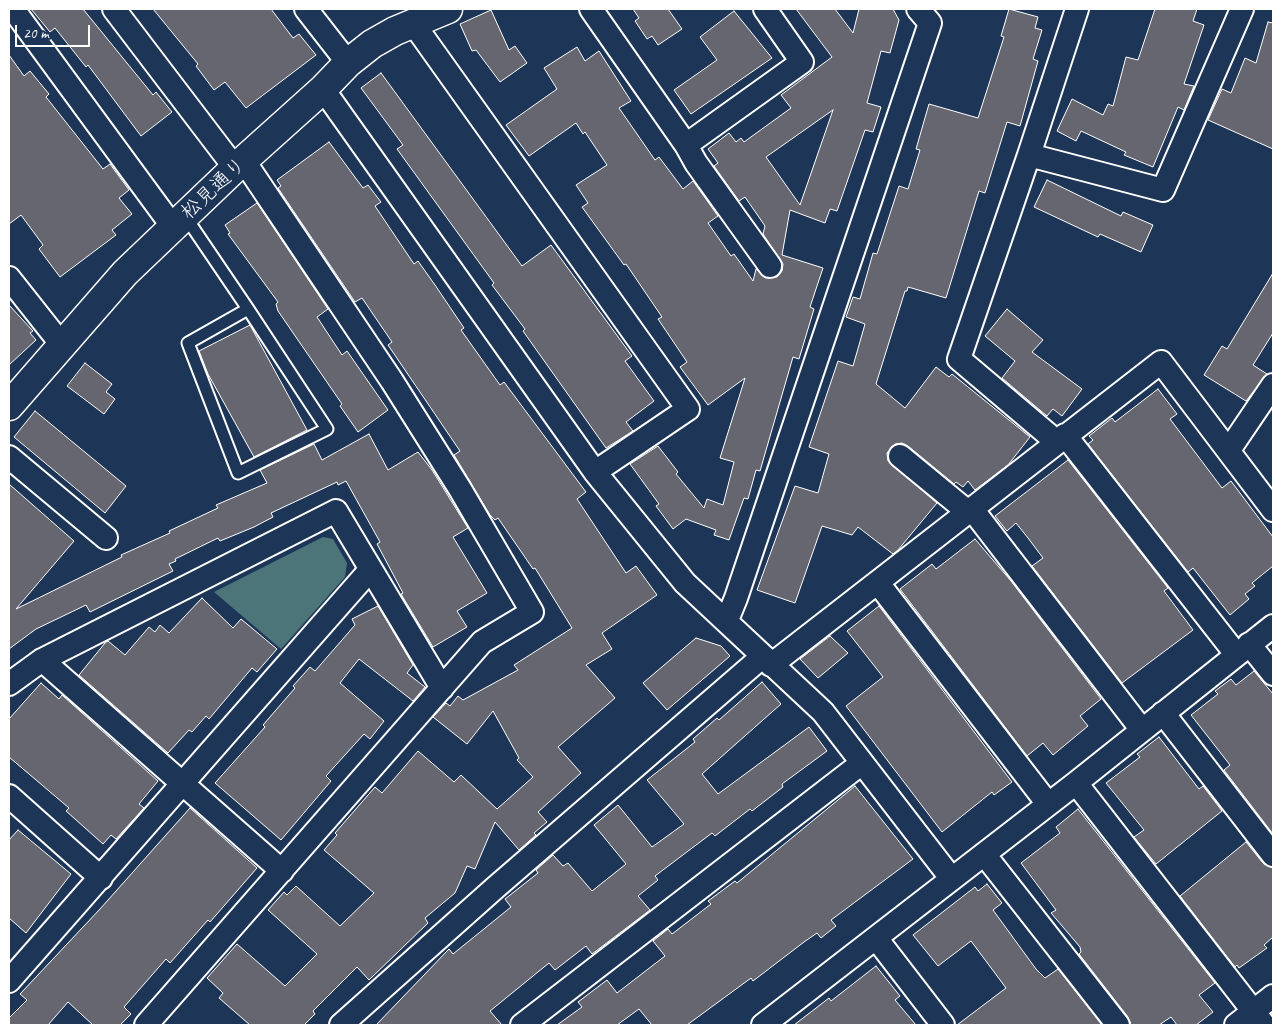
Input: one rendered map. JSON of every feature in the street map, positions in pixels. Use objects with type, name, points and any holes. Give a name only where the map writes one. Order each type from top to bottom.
[{"type":"street","points":[[13,9],[179,221]]},
{"type":"street","points":[[114,9],[239,165],[392,381],[460,488],[532,612],[482,642],[146,1025]]},
{"type":"street","points":[[306,9],[348,63]]},
{"type":"street","name":"松見通り","points":[[9,406],[124,274],[239,165],[324,90],[348,63],[372,44],[413,23],[448,9]]},
{"type":"street","points":[[591,9],[686,145],[696,163],[770,266]]},
{"type":"street","points":[[686,145],[802,62],[765,9]]},
{"type":"street","points":[[726,620],[736,598],[930,23],[918,9]]},
{"type":"street","points":[[1077,9],[959,359],[1061,438],[1243,649],[1273,674]]},
{"type":"street","points":[[1029,155],[1163,190],[1242,9]]},
{"type":"street","points":[[413,23],[688,409],[595,472]]},
{"type":"street","points":[[324,90],[595,472],[685,583],[823,712],[950,878]]},
{"type":"street","points":[[9,278],[62,346]]},
{"type":"street","points":[[341,1025],[496,887],[767,661],[878,583],[1061,438],[1161,362],[1273,510]]},
{"type":"street","points":[[1229,450],[1273,385]]},
{"type":"street","points":[[900,456],[970,511],[1142,730]]},
{"type":"street","points":[[9,458],[106,538]]},
{"type":"street","points":[[9,684],[42,660],[336,511],[442,688]]},
{"type":"street","points":[[10,977],[101,878],[370,570]]},
{"type":"street","points":[[878,583],[1048,804]]},
{"type":"street","points":[[768,1024],[950,878],[1076,783],[1273,626]]},
{"type":"street","points":[[42,660],[282,871]]},
{"type":"street","points":[[1163,713],[1273,856]]},
{"type":"street","points":[[522,1025],[862,763]]},
{"type":"street","points":[[1076,783],[1251,1021],[1273,996]]},
{"type":"street","points":[[9,796],[101,878]]},
{"type":"street","points":[[984,854],[1118,1025]]},
{"type":"street","points":[[876,938],[943,1025]]},
{"type":"lane","points":[[179,221],[248,310],[327,428],[238,473],[188,343],[248,310]]},
{"type":"green space","points":[[323,537],[333,539],[347,563],[345,577],[281,649],[214,592]]},
{"type":"building","points":[[31,9],[83,9],[153,95],[156,92],[172,112],[141,136],[88,65],[86,67],[55,28],[50,32]]},
{"type":"building","points":[[153,9],[271,9],[293,38],[299,34],[316,55],[246,108],[225,82],[214,90],[196,66],[198,64]]},
{"type":"building","points":[[633,9],[668,9],[682,29],[658,45],[652,36],[647,39],[635,21],[639,18]]},
{"type":"building","points":[[796,9],[835,9],[853,33],[859,9],[893,9],[899,20],[890,53],[881,51],[867,103],[881,107],[873,132],[865,130],[837,211],[830,209],[825,223],[790,210],[782,255],[823,268],[810,307],[814,309],[799,359],[793,357],[760,471],[756,470],[748,499],[744,498],[729,540],[714,535],[716,530],[686,519],[673,529],[656,506],[659,504],[630,464],[658,446],[678,472],[676,474],[704,508],[707,499],[723,505],[734,462],[720,458],[745,378],[708,405],[680,367],[687,362],[658,319],[662,317],[626,264],[624,265],[582,207],[588,203],[576,185],[607,165],[585,132],[583,134],[576,123],[529,156],[506,125],[557,89],[544,68],[577,47],[585,61],[599,51],[631,101],[619,108],[655,160],[659,157],[683,189],[693,181],[718,216],[708,223],[731,256],[734,254],[753,281],[756,269],[765,278],[777,277],[782,271],[783,264],[763,234],[765,226],[745,197],[739,201],[714,166],[718,163],[708,149],[729,133],[736,142],[741,138],[744,142],[791,108],[781,95],[832,57]],"holes":[[[833,110],[800,205],[766,157]]]},
{"type":"building","points":[[1009,9],[1038,17],[1035,28],[1042,30],[1033,59],[1038,61],[1020,126],[1007,122],[985,193],[979,191],[946,298],[908,287],[907,291],[905,291],[876,384],[905,408],[936,367],[949,377],[952,374],[1030,437],[1008,465],[975,490],[968,481],[963,487],[956,482],[954,484],[908,446],[902,443],[895,444],[887,453],[888,461],[937,503],[898,550],[893,554],[858,527],[852,535],[822,526],[795,603],[757,590],[795,486],[818,493],[829,454],[809,447],[838,361],[853,366],[865,324],[846,317],[853,297],[860,299],[873,253],[877,254],[899,186],[908,189],[920,150],[916,149],[929,104],[978,118],[1004,37],[1001,36]]},
{"type":"building","points":[[1155,9],[1197,9],[1193,21],[1204,25],[1184,84],[1194,86],[1184,110],[1178,107],[1153,167],[1124,155],[1126,152],[1081,131],[1076,141],[1057,131],[1072,99],[1103,115],[1108,104],[1113,106],[1126,57],[1138,60]]},
{"type":"building","points":[[491,10],[509,50],[515,46],[527,63],[500,82],[476,50],[472,51],[460,24]]},
{"type":"building","points":[[734,11],[772,58],[691,114],[674,90],[717,60],[700,37]]},
{"type":"building","points":[[1268,22],[1273,23],[1273,149],[1208,120],[1222,89],[1231,93],[1245,58],[1256,63]]},
{"type":"building","points":[[9,55],[24,76],[30,71],[49,94],[46,97],[103,169],[110,164],[129,190],[119,198],[132,214],[112,230],[116,235],[60,277],[39,249],[43,245],[21,215],[9,224]]},
{"type":"building","points":[[381,73],[522,266],[551,245],[632,356],[625,361],[654,401],[626,422],[633,431],[606,448],[523,331],[525,329],[492,285],[494,283],[397,149],[403,145],[361,88]]},
{"type":"building","points":[[329,142],[363,188],[368,185],[381,202],[375,206],[414,264],[418,261],[464,328],[461,330],[500,385],[504,382],[586,492],[577,499],[626,573],[636,566],[657,595],[602,633],[612,649],[586,665],[615,698],[558,747],[581,773],[538,812],[547,822],[534,833],[536,835],[519,850],[495,822],[475,869],[467,866],[455,893],[425,918],[428,923],[369,980],[357,967],[313,1011],[315,1014],[304,1025],[250,1025],[219,998],[223,993],[207,978],[237,944],[285,986],[317,954],[268,910],[284,892],[287,895],[296,886],[340,926],[374,893],[324,850],[337,835],[335,833],[375,787],[382,793],[418,751],[454,782],[461,775],[497,809],[533,777],[517,760],[519,758],[493,711],[467,744],[433,717],[446,703],[450,706],[458,696],[463,700],[518,670],[514,665],[572,628],[535,568],[533,569],[498,518],[495,520],[490,515],[454,455],[460,451],[388,345],[392,342],[362,298],[355,302],[278,188],[281,186],[277,180]]},
{"type":"building","points":[[1047,180],[1121,216],[1123,212],[1153,225],[1141,252],[1100,234],[1098,237],[1034,207]]},
{"type":"building","points":[[257,203],[328,309],[317,317],[342,355],[347,351],[388,410],[358,432],[340,406],[342,404],[278,311],[276,304],[278,302],[228,234],[230,233],[225,225]]},
{"type":"building","points":[[1273,273],[1273,333],[1253,365],[1267,374],[1246,401],[1204,375],[1222,346],[1227,349]]},
{"type":"building","points":[[9,305],[33,331],[30,333],[36,340],[9,365]]},
{"type":"building","points":[[1007,309],[1043,340],[1032,352],[1082,389],[1062,416],[1053,409],[1047,416],[1002,378],[1015,361],[985,336]]},
{"type":"building","points":[[250,325],[307,430],[254,457],[208,374],[199,351]]},
{"type":"building","points":[[85,363],[112,384],[106,392],[115,399],[104,414],[67,386]]},
{"type":"building","points":[[1158,389],[1177,414],[1170,419],[1222,488],[1231,481],[1273,537],[1273,566],[1252,583],[1255,586],[1245,594],[1249,599],[1230,615],[1193,568],[1188,572],[1088,444],[1093,440],[1089,436],[1112,418],[1115,422]]},
{"type":"building","points":[[35,411],[126,486],[105,513],[14,437]]},
{"type":"building","points":[[369,434],[388,470],[418,452],[432,470],[468,528],[453,537],[487,593],[457,611],[467,627],[433,647],[401,594],[403,593],[377,544],[380,542],[346,481],[338,485],[337,482],[271,513],[273,517],[254,527],[220,541],[218,538],[175,559],[176,561],[169,564],[173,571],[90,612],[86,605],[36,629],[9,649],[9,484],[74,541],[16,609],[122,557],[121,555],[170,533],[169,531],[218,508],[216,505],[267,483],[260,470],[314,444],[322,460]]},
{"type":"building","points":[[1068,460],[1168,588],[1164,591],[1193,630],[1122,683],[1032,566],[1043,558],[1028,538],[1016,523],[1007,531],[995,516]]},
{"type":"building","points":[[975,539],[1011,581],[1101,699],[1080,716],[1088,726],[1053,755],[1043,743],[1027,756],[900,589],[932,564],[936,569]]},
{"type":"building","points":[[202,598],[233,628],[241,619],[277,649],[257,672],[252,668],[209,719],[206,716],[192,732],[189,730],[168,753],[79,675],[108,641],[125,655],[149,627],[155,632],[160,625],[169,633]]},
{"type":"building","points":[[378,606],[413,665],[407,673],[425,687],[413,701],[359,659],[340,683],[384,721],[370,739],[364,734],[326,776],[331,781],[281,840],[215,783],[265,727],[263,725],[295,688],[293,686],[310,667],[315,671],[355,625],[352,619]]},
{"type":"building","points":[[879,606],[1012,782],[994,795],[992,792],[942,832],[846,706],[883,677],[847,631]]},
{"type":"building","points":[[830,636],[848,653],[818,678],[800,659]]},
{"type":"building","points":[[696,638],[721,646],[730,656],[667,710],[643,683]]},
{"type":"building","points":[[1254,671],[1273,694],[1273,834],[1224,770],[1230,765],[1191,715],[1218,694],[1215,691],[1231,679],[1236,685]]},
{"type":"building","points":[[762,682],[781,704],[702,774],[718,794],[809,727],[827,751],[782,784],[783,787],[752,811],[750,809],[715,836],[712,833],[655,876],[658,880],[638,896],[650,910],[592,954],[586,946],[555,970],[549,963],[490,1011],[502,1025],[376,1025],[449,949],[453,954],[511,907],[505,899],[538,873],[536,870],[553,855],[563,866],[568,863],[592,891],[626,864],[594,825],[618,805],[652,847],[684,824],[647,780],[695,742],[693,739],[717,718],[719,720]]},
{"type":"building","points":[[41,683],[59,699],[62,695],[158,781],[139,804],[144,808],[116,839],[111,835],[103,844],[66,811],[69,808],[9,757],[9,719]]},
{"type":"building","points":[[1159,737],[1199,789],[1203,786],[1222,811],[1156,864],[1134,837],[1144,830],[1106,783],[1140,757],[1137,754]]},
{"type":"building","points":[[855,786],[913,859],[831,920],[836,926],[821,938],[817,933],[753,981],[751,978],[687,1025],[652,1025],[639,1009],[617,1025],[557,1025],[582,1007],[578,1002],[607,980],[617,993],[665,956],[653,941],[668,929],[672,934],[711,904],[708,901],[735,881],[737,883]]},
{"type":"building","points":[[190,808],[257,868],[210,922],[208,920],[170,963],[166,959],[124,1007],[131,1014],[120,1025],[93,1025],[68,1002],[48,1025],[9,1025],[9,1018],[27,1000],[20,994],[100,909]]},
{"type":"building","points":[[1078,809],[1215,983],[1199,995],[1213,1012],[1196,1025],[1177,1025],[1171,1017],[1159,1025],[1131,1025],[1128,1017],[1079,954],[1081,952],[1080,947],[1051,913],[1056,910],[1021,863],[1060,833],[1056,827]]},
{"type":"building","points":[[18,830],[71,874],[26,933],[9,918],[9,840]]},
{"type":"building","points":[[1246,842],[1263,863],[1273,868],[1273,937],[1264,945],[1267,948],[1239,968],[1237,965],[1235,967],[1180,896]]},
{"type":"building","points":[[987,884],[1002,903],[993,910],[1036,969],[1045,978],[1058,969],[1102,1025],[957,1025],[1006,988],[971,941],[938,966],[913,935],[975,887],[978,891]]},
{"type":"building","points":[[876,966],[900,996],[895,1000],[916,1025],[794,1025],[829,998],[831,1001]]}]
